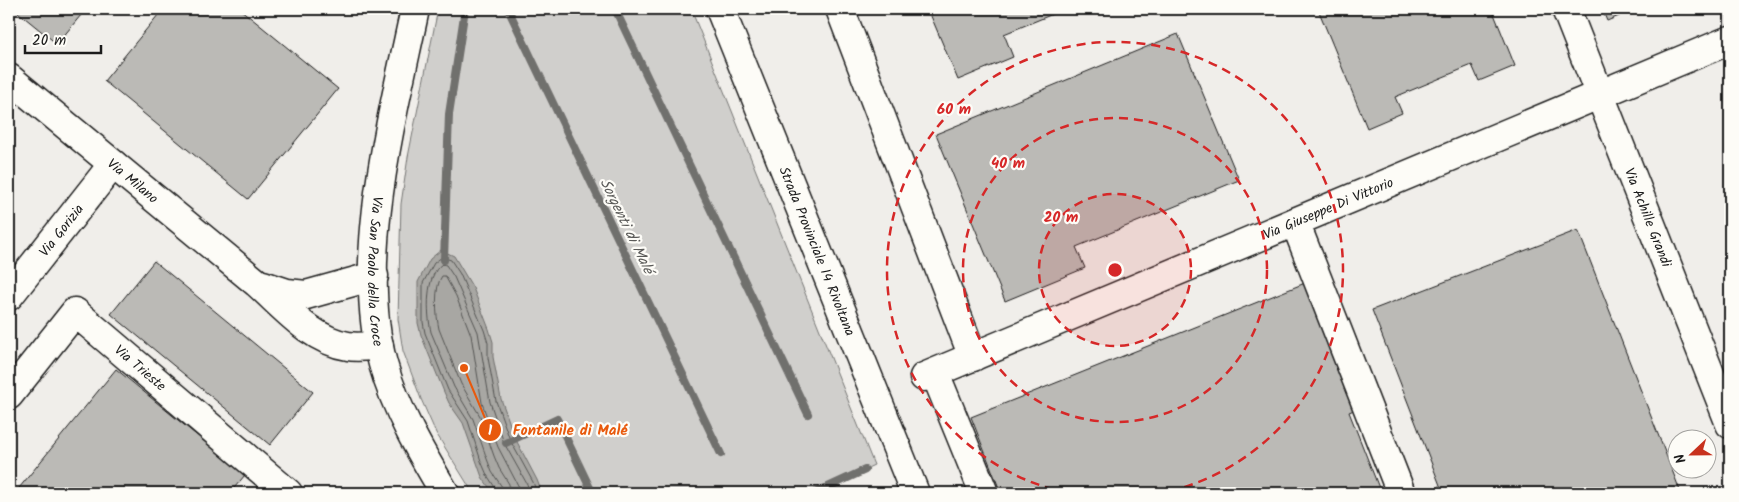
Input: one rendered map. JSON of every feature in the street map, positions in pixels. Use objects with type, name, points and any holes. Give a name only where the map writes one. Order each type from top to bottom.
[{"type":"street","name":"Via San Paolo della Croce","points":[[415,9],[386,153],[379,202],[374,304],[379,346],[386,373],[400,408],[445,493]]},
{"type":"street","name":"Strada Provinciale 14 Rivoltana","points":[[720,9],[915,493]]},
{"type":"street","points":[[840,9],[973,357]]},
{"type":"street","name":"Via Achille Grandi","points":[[1566,9],[1730,424]]},
{"type":"street","name":"Via Giuseppe Di Vittorio","points":[[984,493],[930,375],[1730,40]]},
{"type":"street","name":"Via Milano","points":[[9,78],[257,283],[288,312],[318,336],[330,342],[349,346],[379,346]]},
{"type":"street","name":"Via Gorizia","points":[[9,296],[113,164]]},
{"type":"street","points":[[1295,222],[1401,493]]},
{"type":"street","name":"Via Milano","points":[[257,283],[287,293],[306,295],[374,276]]},
{"type":"street","name":"Via Trieste","points":[[9,395],[75,312],[288,493]]},
{"type":"shaded area","points":[[438,9],[691,9],[874,465],[814,493],[473,493],[436,433],[421,399],[403,351],[398,319],[401,204],[408,157]]},
{"type":"water","points":[[441,250],[454,256],[473,288],[493,342],[493,357],[501,399],[515,438],[542,493],[493,493],[482,477],[463,423],[444,392],[418,323],[418,282],[430,259]]},
{"type":"building","points":[[14,9],[86,9],[57,44]]},
{"type":"building","points":[[163,9],[240,9],[338,89],[248,199],[104,81]]},
{"type":"building","points":[[928,9],[1065,9],[1004,34],[1013,57],[958,80]]},
{"type":"building","points":[[1318,9],[1492,9],[1515,66],[1479,81],[1472,65],[1395,97],[1402,113],[1367,128]]},
{"type":"building","points":[[1602,9],[1636,9],[1607,21]]},
{"type":"building","points":[[1178,34],[1239,180],[1076,247],[1085,268],[1005,301],[936,134]]},
{"type":"building","points":[[1578,230],[1666,455],[1666,480],[1676,480],[1681,493],[1443,493],[1372,310]]},
{"type":"building","points":[[154,261],[313,392],[270,445],[111,314]]},
{"type":"building","points":[[1315,279],[1366,405],[1349,412],[1381,493],[1001,493],[971,417]]},
{"type":"building","points":[[116,369],[245,475],[230,493],[15,493]]},
{"type":"waterway","points":[[444,260],[449,114],[465,9]]},
{"type":"waterway","name":"Sorgenti di Malé","points":[[508,9],[721,454]]},
{"type":"waterway","name":"Sorgenti di Malé","points":[[615,9],[808,414]]},
{"type":"waterway","points":[[506,443],[557,419],[591,490]]},
{"type":"waterway","points":[[815,493],[865,470]]},
{"type":"place","name":"Fontanile di Malé","points":[[464,368]]}]
